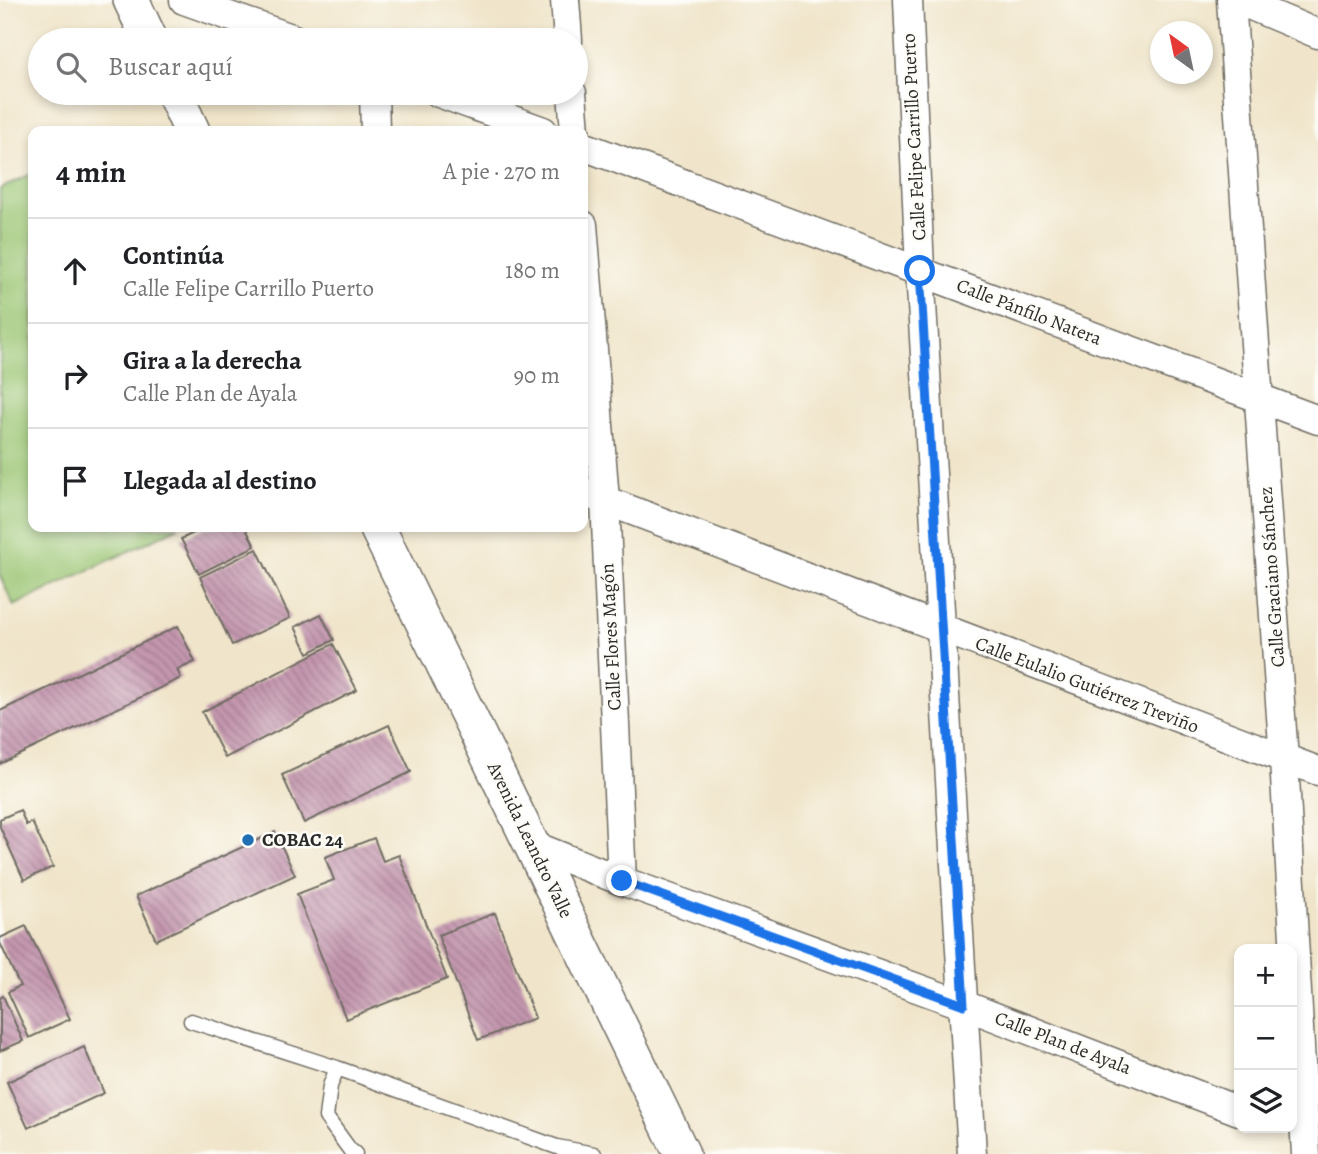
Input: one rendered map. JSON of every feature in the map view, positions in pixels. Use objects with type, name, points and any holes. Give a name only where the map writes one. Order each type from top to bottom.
[{"type":"street","points":[[131,0],[144,28]]},
{"type":"street","points":[[184,0],[220,6],[270,28]]},
{"type":"street","points":[[565,0],[567,28]]},
{"type":"street","name":"Calle Felipe Carrillo Puerto","points":[[908,0],[920,271],[972,1154]]},
{"type":"street","name":"Calle Graciano Sánchez","points":[[1231,0],[1284,759],[1303,1140]]},
{"type":"street","points":[[1237,0],[1318,34]]},
{"type":"street","points":[[180,105],[190,126]]},
{"type":"street","points":[[374,105],[375,126]]},
{"type":"street","points":[[472,105],[529,126]]},
{"type":"street","points":[[573,105],[575,126]]},
{"type":"street","name":"Calle Pánfilo Natera","points":[[588,148],[1318,421]]},
{"type":"street","name":"Calle Flores Magón","points":[[588,348],[594,496],[622,881]]},
{"type":"street","name":"Calle Eulalio Gutiérrez Treviño","points":[[594,496],[1318,771]]},
{"type":"street","name":"Avenida Leandro Valle","points":[[379,532],[682,1154]]},
{"type":"street","name":"Calle Plan de Ayala","points":[[532,845],[622,881],[964,1005],[1234,1109]]},
{"type":"lane","points":[[191,1021],[337,1068],[557,1147],[594,1154]]},
{"type":"lane","points":[[337,1068],[330,1086],[326,1117],[355,1154]]},
{"type":"green space","points":[[28,175],[28,532],[169,532],[14,606],[0,576],[0,189]]},
{"type":"building","points":[[196,532],[248,532],[255,546],[199,574],[181,539]]},
{"type":"building","points":[[257,549],[290,618],[232,645],[200,577]]},
{"type":"building","points":[[321,614],[334,640],[308,653],[295,627]]},
{"type":"building","points":[[178,626],[195,662],[177,670],[181,678],[0,764],[0,711]]},
{"type":"building","points":[[333,644],[357,690],[225,758],[202,712]]},
{"type":"building","points":[[389,725],[411,772],[304,823],[282,775]]},
{"type":"building","points":[[20,810],[26,825],[32,822],[53,867],[24,880],[0,827],[0,819]]},
{"type":"building","points":[[275,832],[295,875],[156,940],[136,896]]},
{"type":"building","points":[[374,838],[383,861],[399,855],[447,979],[346,1019],[297,894],[334,880],[325,857]]},
{"type":"building","points":[[495,913],[535,1018],[478,1040],[438,935]]},
{"type":"building","points":[[26,926],[70,1019],[29,1038],[8,992],[20,986],[0,943],[0,938]]},
{"type":"building","points":[[3,996],[23,1041],[0,1051],[0,998]]},
{"type":"building","points":[[84,1047],[104,1093],[28,1128],[7,1082]]},
{"type":"place","name":"COBAC 24","points":[[248,840]]},
{"type":"route","points":[[622,881],[964,1005],[920,271]]}]
